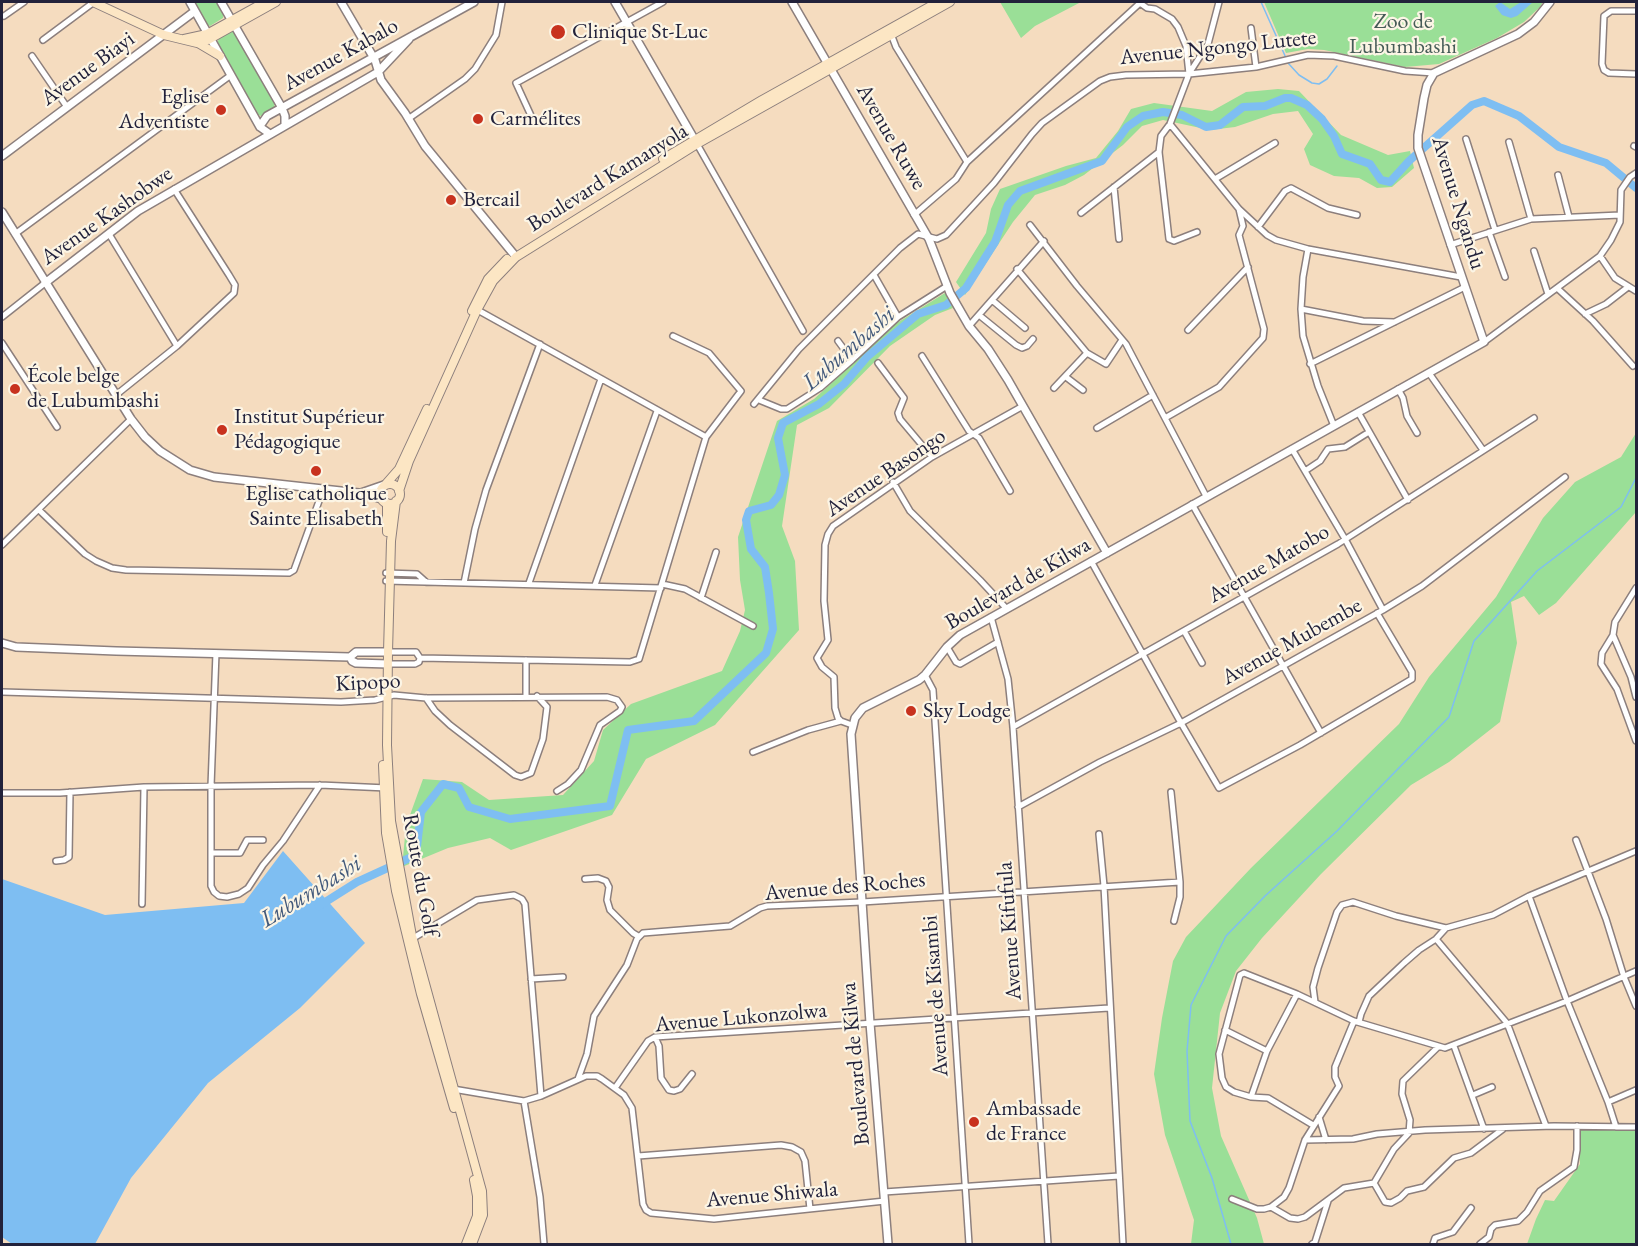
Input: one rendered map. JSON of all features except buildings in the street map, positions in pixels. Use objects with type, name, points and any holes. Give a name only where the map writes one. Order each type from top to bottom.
[{"type":"main road","points":[[93,2],[164,35],[197,43],[220,56]]},
{"type":"main road","points":[[233,23],[265,2]]},
{"type":"main road","points":[[197,43],[276,2]]},
{"type":"main road","name":"Boulevard Kamanyola","points":[[385,485],[399,469],[475,308],[493,281],[515,255],[695,142],[938,2]]},
{"type":"main road","name":"Boulevard Kamanyola","points":[[829,65],[950,2]]},
{"type":"main road","points":[[182,39],[210,36]]},
{"type":"main road","name":"Boulevard Kamanyola","points":[[388,501],[399,491],[431,405]]},
{"type":"main road","points":[[388,501],[380,492],[385,485],[394,485],[399,491]]},
{"type":"main road","name":"Route du Golf","points":[[388,501],[392,532],[386,652],[386,788],[395,868],[410,941],[443,1064],[483,1194],[483,1215],[472,1245]]},
{"type":"main road","points":[[451,1090],[477,1196],[477,1216],[466,1245]]},
{"type":"street","points":[[4,16],[24,2]]},
{"type":"street","points":[[43,40],[93,2]]},
{"type":"street","points":[[190,2],[260,127],[270,134]]},
{"type":"street","points":[[221,2],[282,108],[285,125]]},
{"type":"street","points":[[341,2],[373,58],[381,80],[432,156],[515,255]]},
{"type":"street","name":"Avenue Kabalo","points":[[260,127],[267,116],[474,2]]},
{"type":"street","points":[[408,119],[465,79],[475,69],[496,35],[502,4],[496,2]]},
{"type":"street","points":[[615,2],[803,331]]},
{"type":"street","points":[[533,120],[516,83],[663,2]]},
{"type":"street","name":"Avenue Ruwe","points":[[792,2],[927,236],[948,290],[969,326]]},
{"type":"street","points":[[1155,9],[1158,2]]},
{"type":"street","points":[[1197,231],[1174,241],[1169,239],[1159,152],[1161,136],[1170,123],[1189,74],[1208,44],[1219,2]]},
{"type":"street","points":[[1434,74],[1524,30],[1539,17],[1550,2]]},
{"type":"street","points":[[914,215],[956,179],[967,162],[1139,3],[1172,19],[1178,27],[1188,55],[1189,74]]},
{"type":"street","name":"Avenue Biayi","points":[[2,156],[195,11]]},
{"type":"street","points":[[1636,11],[1611,11],[1604,16],[1602,64],[1607,73],[1636,74]]},
{"type":"street","points":[[1251,28],[1256,67]]},
{"type":"street","points":[[891,34],[900,54],[967,162]]},
{"type":"street","name":"Avenue Kabalo","points":[[270,134],[378,72],[409,39]]},
{"type":"street","name":"Avenue Ngongo Lutete","points":[[852,360],[820,388],[787,409],[756,402],[799,349],[915,236],[921,234],[938,239],[948,232],[994,183],[1042,123],[1100,81],[1126,75],[1189,74],[1256,67],[1308,55],[1334,56],[1405,71],[1434,74]]},
{"type":"street","points":[[32,56],[68,107]]},
{"type":"street","name":"Avenue Ngandu","points":[[1434,74],[1427,85],[1424,98],[1418,148],[1484,342]]},
{"type":"street","points":[[15,234],[231,75]]},
{"type":"street","points":[[1170,123],[1239,209],[1267,235],[1276,240],[1308,249],[1461,277]]},
{"type":"street","points":[[255,142],[260,127]]},
{"type":"street","name":"Avenue Kashobwe","points":[[2,317],[138,211],[270,134]]},
{"type":"street","points":[[1466,139],[1505,277]]},
{"type":"street","points":[[1509,142],[1531,219]]},
{"type":"street","points":[[1215,179],[1275,143]]},
{"type":"street","points":[[1081,213],[1159,152]]},
{"type":"street","points":[[1484,342],[1600,256],[1617,228],[1620,215],[1620,193],[1624,184],[1636,173]]},
{"type":"street","points":[[1558,175],[1569,217]]},
{"type":"street","points":[[1114,187],[1119,239]]},
{"type":"street","points":[[1258,227],[1285,190],[1291,188],[1328,208],[1357,215]]},
{"type":"street","points":[[116,395],[177,346],[232,296],[235,289],[229,275],[174,189]]},
{"type":"street","points":[[1166,418],[1219,387],[1263,338],[1264,329],[1239,235],[1243,226],[1239,209]]},
{"type":"street","points":[[2,212],[131,419],[160,451],[197,473],[223,479],[359,493],[388,501]]},
{"type":"street","points":[[1450,245],[1531,219],[1620,215]]},
{"type":"street","points":[[1030,225],[1126,344],[1206,496]]},
{"type":"street","points":[[109,234],[177,346]]},
{"type":"street","points":[[1044,241],[969,326],[988,349],[1023,406],[1107,553]]},
{"type":"street","points":[[1308,249],[1301,309],[1303,336],[1310,364],[1334,426]]},
{"type":"street","points":[[1534,251],[1548,294]]},
{"type":"street","points":[[1600,256],[1610,273],[1636,291]]},
{"type":"street","points":[[1188,330],[1248,267]]},
{"type":"street","points":[[1017,269],[1087,352],[1106,364],[1122,340]]},
{"type":"street","points":[[874,275],[898,317]]},
{"type":"street","points":[[1310,364],[1465,287]]},
{"type":"street","points":[[1585,314],[1606,304],[1628,287]]},
{"type":"street","points":[[1557,288],[1585,314],[1633,366]]},
{"type":"street","points":[[838,341],[852,360],[898,317],[948,290]]},
{"type":"street","points":[[992,300],[1024,328]]},
{"type":"street","points":[[475,308],[706,437]]},
{"type":"street","points":[[1301,309],[1363,321],[1395,322]]},
{"type":"street","points":[[979,315],[1022,348],[1033,339]]},
{"type":"street","points":[[420,658],[630,662],[638,660],[642,655],[706,437],[741,390],[709,353],[673,336]]},
{"type":"street","name":"Boulevard de Kilwa","points":[[888,1245],[850,734],[852,725],[863,708],[912,684],[925,675],[947,647],[960,635],[1484,342]]},
{"type":"street","points":[[2,343],[57,427]]},
{"type":"street","points":[[464,583],[474,529],[486,490],[540,344]]},
{"type":"street","points":[[1054,388],[1087,352]]},
{"type":"street","points":[[922,356],[969,431],[980,438],[1010,491]]},
{"type":"street","points":[[878,363],[904,398],[898,413],[900,419],[932,456]]},
{"type":"street","points":[[1429,373],[1483,450]]},
{"type":"street","points":[[1066,377],[1083,390]]},
{"type":"street","points":[[529,583],[601,379]]},
{"type":"street","points":[[1398,389],[1403,398],[1407,416],[1417,433]]},
{"type":"street","points":[[1097,428],[1153,395]]},
{"type":"street","name":"Avenue Basongo","points":[[842,721],[838,718],[835,708],[834,677],[822,667],[817,658],[828,640],[824,601],[825,545],[828,534],[833,526],[932,456],[974,435],[1023,406]]},
{"type":"street","points":[[595,585],[657,411]]},
{"type":"street","points":[[1358,412],[1408,500]]},
{"type":"street","name":"Avenue Matobo","points":[[1013,727],[1345,539],[1534,418]]},
{"type":"street","points":[[2,545],[131,419]]},
{"type":"street","points":[[1305,471],[1320,461],[1328,449],[1351,445],[1370,432]]},
{"type":"street","points":[[1091,561],[1219,788],[1321,733],[1412,680],[1412,672],[1345,539],[1292,449]]},
{"type":"street","name":"Avenue Mubembe","points":[[1018,807],[1100,762],[1181,723],[1422,586],[1565,477]]},
{"type":"street","points":[[893,482],[910,511],[981,580],[1006,609]]},
{"type":"street","points":[[359,493],[385,485]]},
{"type":"street","points":[[39,510],[85,554],[112,568],[289,573],[294,570],[323,490]]},
{"type":"street","points":[[1192,504],[1321,733]]},
{"type":"street","points":[[701,598],[716,552]]},
{"type":"street","points":[[388,577],[426,582],[661,586],[685,589],[753,626]]},
{"type":"street","points":[[1636,588],[1615,622],[1613,635],[1602,653],[1601,664],[1617,689],[1636,741]]},
{"type":"street","name":"Avenue Kifufula","points":[[991,617],[1010,688],[1048,1245]]},
{"type":"street","points":[[1184,631],[1203,663]]},
{"type":"street","points":[[1613,635],[1631,677],[1636,697]]},
{"type":"street","points":[[947,647],[959,664],[998,642]]},
{"type":"street","points":[[2,643],[16,647],[350,657],[356,652],[416,652],[420,658]]},
{"type":"street","points":[[216,653],[211,786],[211,886],[214,892],[226,897],[241,894],[248,888],[283,841],[320,784]]},
{"type":"street","points":[[350,657],[356,663],[386,664],[415,664],[420,658]]},
{"type":"street","points":[[526,660],[526,696]]},
{"type":"street","name":"Avenue de Kisambi","points":[[925,675],[933,690],[969,1245]]},
{"type":"street","name":"Kipopo","points":[[2,692],[341,702],[369,701],[385,697],[537,696],[607,697],[617,700],[622,707],[620,711],[600,724],[581,770],[557,790]]},
{"type":"street","points":[[426,698],[435,711],[450,724],[515,775],[521,777],[531,773],[543,739],[547,707],[537,696]]},
{"type":"street","points":[[753,752],[815,728],[842,721],[852,725]]},
{"type":"street","points":[[2,793],[70,792],[144,787],[320,784],[386,788]]},
{"type":"street","points":[[142,904],[144,787]]},
{"type":"street","points":[[56,861],[69,857],[70,792]]},
{"type":"street","points":[[1171,792],[1180,882],[1180,897],[1174,921]]},
{"type":"street","points":[[1099,834],[1104,886],[1123,1245]]},
{"type":"street","points":[[211,853],[240,854],[247,840],[263,840]]},
{"type":"street","points":[[1576,840],[1636,1006]]},
{"type":"street","points":[[1315,1002],[1313,987],[1324,948],[1337,912],[1342,905],[1353,902],[1396,916],[1446,928],[1483,918],[1636,851]]},
{"type":"street","points":[[578,1079],[587,1054],[594,1016],[627,964],[638,936],[610,910],[607,900],[609,887],[606,881],[598,878],[585,879]]},
{"type":"street","name":"Avenue des Roches","points":[[638,936],[645,933],[730,926],[764,907],[1180,882]]},
{"type":"street","points":[[410,941],[477,900],[514,895],[522,899],[525,904],[542,1096]]},
{"type":"street","points":[[1530,896],[1567,1001],[1616,1126]]},
{"type":"street","points":[[1232,1199],[1257,1209],[1271,1207],[1284,1197],[1305,1140],[1339,1086],[1335,1077],[1335,1067],[1364,1004],[1369,996],[1446,928]]},
{"type":"street","points":[[1436,939],[1507,1023],[1546,1126]]},
{"type":"street","points":[[1313,1125],[1268,1098],[1251,1097],[1226,1087],[1222,1078],[1219,1054],[1240,975],[1248,973],[1357,1022],[1438,1047],[1454,1046],[1636,971]]},
{"type":"street","points":[[531,979],[563,977]]},
{"type":"street","points":[[1251,1097],[1267,1052],[1297,994]]},
{"type":"street","name":"Avenue Lukonzolwa","points":[[615,1088],[648,1041],[655,1037],[1109,1008]]},
{"type":"street","points":[[1225,1030],[1267,1052]]},
{"type":"street","points":[[655,1037],[659,1046],[662,1078],[669,1090],[680,1089],[692,1074]]},
{"type":"street","points":[[1454,1046],[1484,1129]]},
{"type":"street","points":[[1374,1183],[1394,1149],[1409,1133],[1410,1120],[1402,1094],[1403,1081],[1438,1047]]},
{"type":"street","points":[[451,1090],[524,1101],[542,1096],[578,1079],[597,1076],[615,1088]]},
{"type":"street","points":[[1473,1095],[1492,1087]]},
{"type":"street","name":"Avenue Shiwala","points":[[615,1088],[624,1095],[632,1108],[643,1206],[651,1213],[714,1219],[885,1201]]},
{"type":"street","points":[[1608,1102],[1636,1090]]},
{"type":"street","points":[[524,1101],[540,1197],[544,1245]]},
{"type":"street","points":[[1319,1117],[1326,1140]]},
{"type":"street","points":[[1305,1140],[1425,1131],[1546,1126],[1636,1127]]},
{"type":"street","points":[[1480,1245],[1489,1238],[1493,1226],[1515,1222],[1521,1218],[1545,1187],[1574,1167],[1577,1126]]},
{"type":"street","points":[[1374,1183],[1385,1202],[1391,1203],[1407,1191],[1424,1187],[1454,1158],[1471,1153],[1505,1128]]},
{"type":"street","points":[[638,1156],[781,1145],[792,1147],[804,1156],[810,1209]]},
{"type":"street","points":[[884,1192],[1119,1176]]},
{"type":"street","points":[[1271,1207],[1290,1218],[1298,1219],[1305,1217],[1344,1188],[1374,1183]]},
{"type":"street","points":[[1312,1245],[1328,1201]]},
{"type":"street","points":[[1433,1245],[1435,1238],[1453,1232],[1471,1208]]},
{"type":"green space","points":[[192,2],[218,2],[224,12],[223,18],[210,26],[205,24]]},
{"type":"green space","points":[[1000,2],[1081,2],[1035,26],[1021,38]]},
{"type":"green space","name":"Zoo de Lubumbashi","points":[[1264,2],[1543,2],[1524,22],[1497,38],[1439,64],[1405,67],[1324,50],[1308,49],[1286,53]]},
{"type":"green space","points":[[232,31],[236,33],[275,102],[274,108],[261,116],[256,114],[217,44],[219,38]]},
{"type":"green space","points":[[1278,89],[1299,91],[1341,135],[1388,155],[1410,151],[1414,168],[1392,187],[1377,188],[1359,178],[1334,176],[1310,165],[1304,149],[1313,134],[1298,111],[1273,114],[1235,127],[1210,130],[1163,120],[1142,126],[1123,145],[1084,175],[1065,185],[1035,195],[1013,222],[965,295],[956,282],[986,233],[991,209],[1000,189],[1096,158],[1118,131],[1131,109],[1154,103],[1212,111],[1246,92]]},
{"type":"green space","points":[[945,293],[953,308],[935,315],[890,346],[829,408],[797,425],[782,526],[795,561],[799,630],[715,725],[646,759],[612,815],[511,850],[490,838],[448,848],[402,867],[406,826],[423,779],[462,782],[489,800],[563,795],[594,761],[603,730],[631,704],[722,671],[740,631],[745,610],[740,580],[738,537],[777,421],[814,399],[848,368],[876,336]]},
{"type":"green space","points":[[1636,433],[1636,512],[1556,603],[1539,615],[1524,596],[1511,602],[1517,643],[1500,722],[1449,762],[1411,785],[1321,874],[1262,938],[1236,971],[1220,1013],[1212,1088],[1221,1136],[1257,1218],[1264,1244],[1191,1244],[1194,1220],[1165,1135],[1154,1074],[1173,961],[1186,937],[1251,868],[1399,724],[1429,677],[1496,597],[1543,518],[1575,482],[1621,457]]},
{"type":"green space","points":[[1577,1126],[1636,1127],[1636,1244],[1527,1244],[1545,1200],[1554,1201],[1580,1164]]},
{"type":"water","points":[[1500,2],[1510,9],[1521,2],[1533,2],[1517,16],[1511,18],[1502,15],[1495,6]]},
{"type":"water","points":[[283,851],[365,943],[300,1008],[208,1083],[131,1178],[95,1244],[12,1244],[2,1237],[2,879],[105,915],[244,903]]},
{"type":"waterway","points":[[1261,2],[1286,58]]},
{"type":"waterway","points":[[1288,63],[1299,75],[1312,83],[1319,84],[1327,79],[1337,66]]},
{"type":"waterway","name":"Lubumbashi","points":[[319,906],[357,882],[416,855],[421,812],[443,784],[459,788],[469,807],[510,819],[610,806],[628,730],[694,721],[766,653],[773,629],[769,593],[765,567],[751,549],[746,520],[749,511],[771,505],[779,495],[785,475],[778,438],[783,423],[819,404],[844,384],[867,357],[918,314],[946,305],[966,288],[995,242],[1008,205],[1020,191],[1102,161],[1127,127],[1143,116],[1163,112],[1182,115],[1206,127],[1220,125],[1243,107],[1265,106],[1291,98],[1307,105],[1322,119],[1334,136],[1342,154],[1370,164],[1381,180],[1390,182],[1409,161],[1472,105],[1484,101],[1519,116],[1559,147],[1606,163],[1636,188]]},
{"type":"waterway","points":[[1231,1244],[1212,1178],[1190,1121],[1187,1051],[1191,1005],[1226,936],[1265,896],[1337,831],[1449,717],[1474,641],[1537,571],[1621,507],[1636,478]]},
{"type":"place","name":"Clinique St-Luc","points":[[558,32]]},
{"type":"place","name":"Eglise Adventiste","points":[[221,110]]},
{"type":"place","name":"Carmélites","points":[[478,119]]},
{"type":"place","name":"Bercail","points":[[451,200]]},
{"type":"place","name":"École belge de Lubumbashi","points":[[15,389]]},
{"type":"place","name":"Institut Supérieur Pédagogique","points":[[222,430]]},
{"type":"place","name":"Eglise catholique Sainte Elisabeth","points":[[316,471]]},
{"type":"place","name":"Sky Lodge","points":[[911,711]]},
{"type":"place","name":"Ambassade de France","points":[[974,1122]]}]
